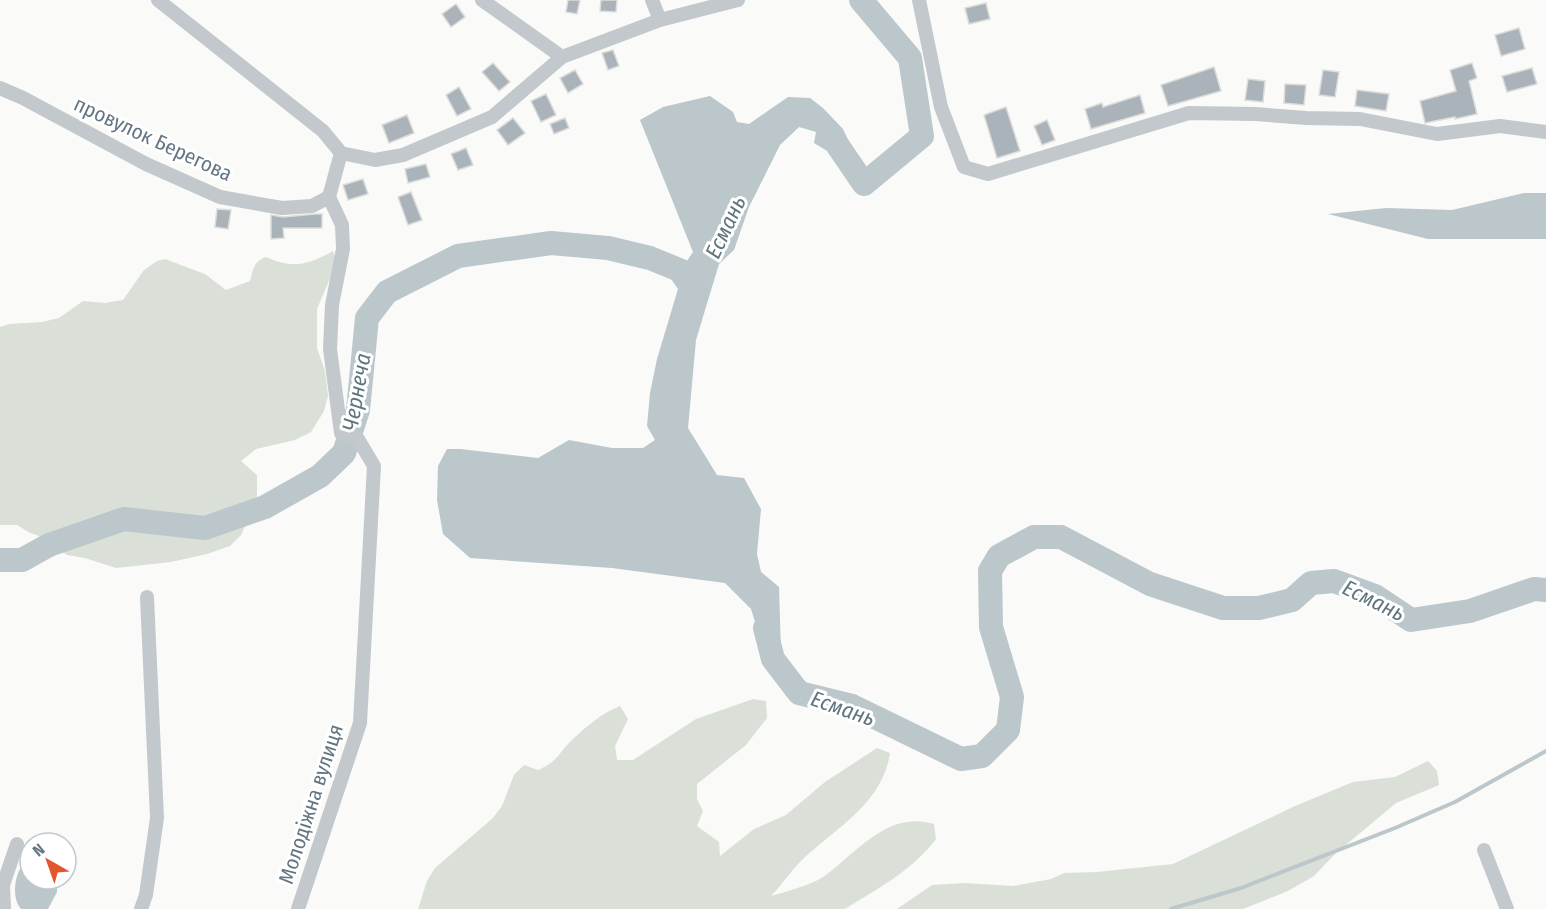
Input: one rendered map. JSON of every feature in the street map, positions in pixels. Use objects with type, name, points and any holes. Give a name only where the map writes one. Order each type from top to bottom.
[{"type":"street","points":[[158,0],[323,131],[341,153],[375,160],[403,154],[492,117],[562,57],[660,20],[738,0]]},
{"type":"street","points":[[482,0],[562,57]]},
{"type":"street","points":[[652,0],[660,20]]},
{"type":"street","points":[[919,0],[941,107],[964,167],[988,174],[1189,113],[1360,119],[1437,134],[1500,126],[1546,132]]},
{"type":"street","name":"провулок Берегова","points":[[0,88],[146,164],[220,197],[282,208],[312,206],[328,197]]},
{"type":"street","points":[[328,197],[341,153]]},
{"type":"street","name":"Молодіжна вулиця","points":[[298,909],[360,723],[374,466],[358,439],[341,433],[330,349],[332,305],[343,249],[342,225],[328,197]]},
{"type":"street","points":[[141,909],[146,895],[157,818],[147,597]]},
{"type":"street","points":[[4,909],[3,885],[17,844]]},
{"type":"street","points":[[1484,850],[1507,909]]},
{"type":"shaded area","points":[[333,251],[337,262],[317,309],[317,348],[325,371],[328,396],[324,411],[311,432],[295,440],[256,449],[241,461],[257,475],[257,500],[241,535],[230,546],[171,562],[116,568],[67,555],[17,525],[0,525],[0,327],[59,318],[83,301],[105,303],[123,300],[144,270],[157,261],[165,259],[205,274],[226,290],[250,281],[256,263],[266,257],[284,263],[300,264],[316,260]]},
{"type":"shaded area","points":[[753,699],[766,701],[767,718],[746,745],[697,784],[697,799],[703,811],[697,826],[719,842],[720,856],[754,829],[786,815],[825,782],[877,748],[890,753],[886,770],[869,800],[800,862],[771,896],[818,880],[887,828],[917,821],[934,824],[936,839],[906,869],[845,909],[418,909],[427,881],[435,868],[493,818],[502,806],[514,775],[524,765],[538,770],[550,763],[573,739],[601,716],[620,706],[628,719],[615,746],[617,760],[633,760],[696,719]]},
{"type":"shaded area","points":[[1428,761],[1437,771],[1439,785],[1396,803],[1335,854],[1314,876],[1288,891],[1243,909],[897,909],[932,885],[965,883],[1013,886],[1051,879],[1064,873],[1173,864],[1295,806],[1353,782],[1395,777]]},
{"type":"water","points":[[710,96],[733,112],[737,122],[749,124],[788,97],[810,98],[843,129],[852,148],[856,173],[842,160],[814,143],[816,132],[799,127],[780,145],[749,207],[734,250],[719,264],[696,340],[688,428],[717,475],[744,478],[761,509],[757,554],[761,572],[779,587],[781,652],[773,659],[761,641],[751,609],[725,583],[612,568],[470,558],[443,534],[437,500],[438,466],[447,449],[538,458],[569,440],[612,448],[643,448],[655,440],[647,426],[650,393],[657,359],[678,289],[667,273],[681,270],[693,252],[640,120],[663,107]]},
{"type":"water","points":[[1524,193],[1546,193],[1546,239],[1428,239],[1328,214],[1386,208],[1452,210]]},
{"type":"water","points":[[18,874],[18,891],[57,892],[48,909],[21,909],[16,897]]},
{"type":"building","points":[[568,0],[580,0],[577,14],[566,12]]},
{"type":"building","points":[[601,0],[617,0],[616,12],[600,11]]},
{"type":"building","points":[[986,3],[990,19],[969,24],[965,8]]},
{"type":"building","points":[[456,4],[465,17],[451,27],[442,14]]},
{"type":"building","points":[[1519,28],[1525,49],[1501,56],[1495,35]]},
{"type":"building","points":[[613,50],[619,66],[608,70],[602,53]]},
{"type":"building","points":[[493,63],[510,82],[499,91],[482,72]]},
{"type":"building","points":[[1472,63],[1477,78],[1469,81],[1477,114],[1425,123],[1420,101],[1456,91],[1450,70]]},
{"type":"building","points":[[1214,67],[1221,91],[1168,106],[1161,85]]},
{"type":"building","points":[[1532,68],[1537,84],[1507,92],[1502,76]]},
{"type":"building","points":[[575,70],[583,84],[568,93],[560,78]]},
{"type":"building","points":[[1323,70],[1339,72],[1335,97],[1319,95]]},
{"type":"building","points":[[1248,79],[1265,81],[1263,102],[1245,100]]},
{"type":"building","points":[[1285,84],[1306,85],[1304,105],[1284,103]]},
{"type":"building","points":[[459,87],[471,109],[457,116],[446,95]]},
{"type":"building","points":[[1357,90],[1389,94],[1386,111],[1355,106]]},
{"type":"building","points":[[546,94],[556,115],[541,122],[531,101]]},
{"type":"building","points":[[1140,95],[1145,113],[1091,129],[1085,109],[1102,103],[1103,107]]},
{"type":"building","points":[[1006,107],[1020,151],[997,158],[984,115]]},
{"type":"building","points":[[407,115],[414,133],[389,143],[382,125]]},
{"type":"building","points":[[513,118],[525,133],[508,145],[497,130]]},
{"type":"building","points":[[565,118],[569,128],[554,134],[550,124]]},
{"type":"building","points":[[1047,120],[1055,140],[1042,145],[1034,126]]},
{"type":"building","points":[[466,148],[473,165],[458,170],[451,154]]},
{"type":"building","points":[[426,164],[430,177],[408,183],[405,169]]},
{"type":"building","points":[[363,179],[368,194],[348,200],[343,185]]},
{"type":"building","points":[[411,192],[422,220],[408,225],[398,197]]},
{"type":"building","points":[[217,209],[231,210],[228,229],[215,227]]},
{"type":"building","points":[[322,214],[322,228],[283,228],[284,238],[271,239],[271,215],[283,217]]},
{"type":"waterway","name":"Есмань","points":[[838,146],[864,184],[922,136],[910,58],[861,0]]},
{"type":"waterway","name":"Чернеча","points":[[0,560],[22,560],[49,545],[124,519],[205,528],[265,507],[320,476],[344,453],[358,410],[367,318],[387,292],[458,256],[551,243],[608,248],[650,258],[701,279]]},
{"type":"waterway","name":"Есмань","points":[[765,628],[773,659],[799,693],[852,706],[961,759],[982,756],[1008,730],[1012,697],[991,627],[990,571],[999,556],[1034,537],[1061,537],[1150,584],[1223,608],[1259,608],[1292,600],[1311,583],[1334,581],[1375,596],[1411,620],[1470,611],[1534,589],[1546,590]]},
{"type":"waterway","points":[[1171,909],[1241,888],[1395,828],[1455,802],[1546,751]]}]
